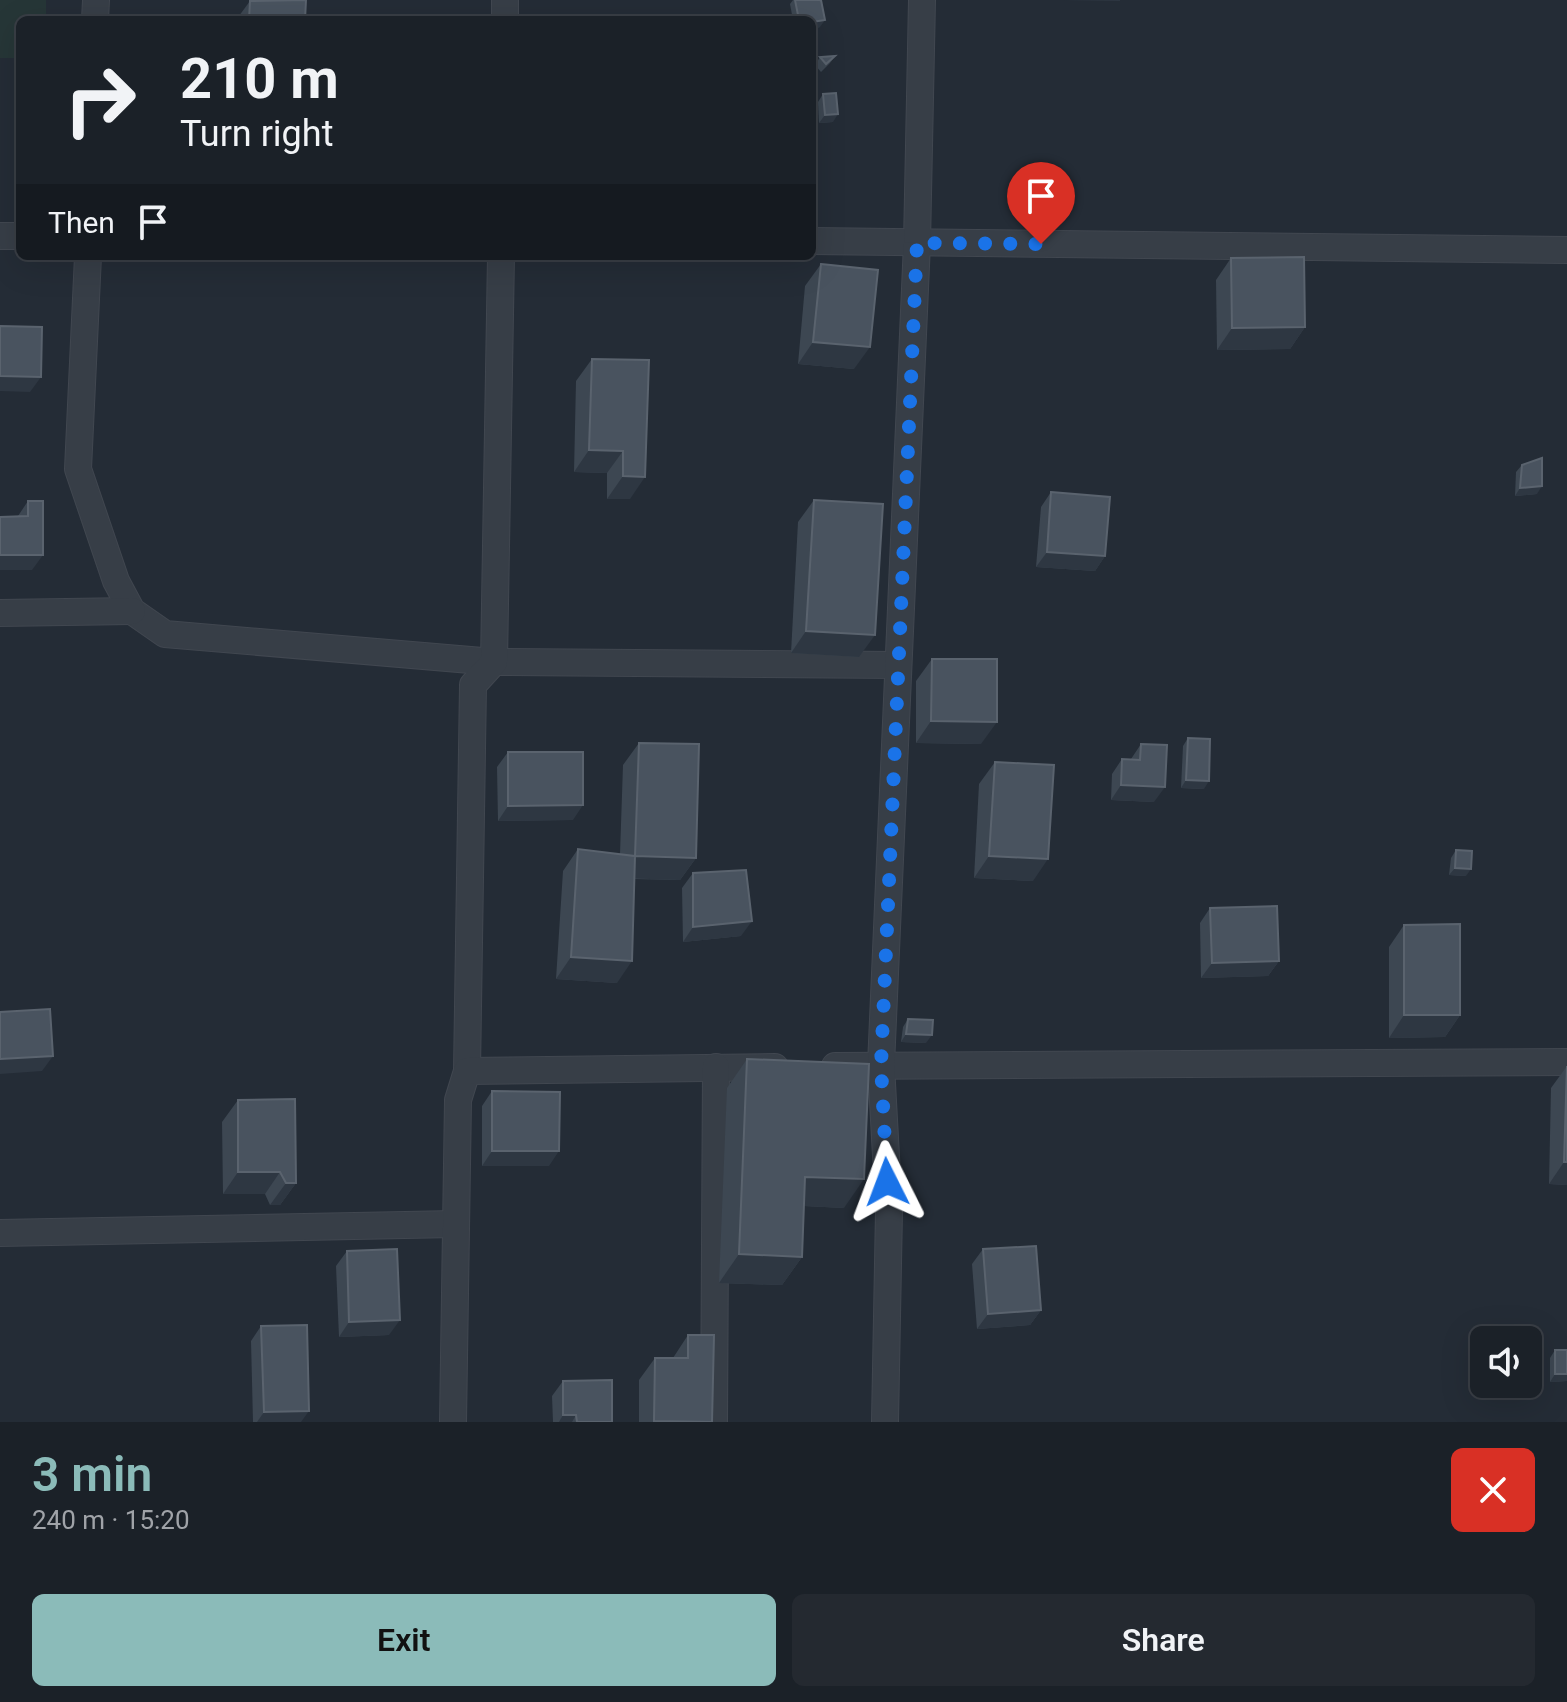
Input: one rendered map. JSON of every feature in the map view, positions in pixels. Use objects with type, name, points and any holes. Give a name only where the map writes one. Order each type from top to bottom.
[{"type":"street","points":[[885,1422],[889,1211],[881,1065],[917,243],[922,0]]},
{"type":"street","points":[[816,241],[1567,250]]},
{"type":"street","points":[[88,260],[78,469],[116,581],[132,611],[165,634],[494,662],[898,665]]},
{"type":"street","points":[[453,1422],[458,1100],[467,1071],[473,685],[494,662],[501,260]]},
{"type":"street","points":[[0,613],[132,611]]},
{"type":"street","points":[[467,1071],[881,1065],[1567,1062]]},
{"type":"street","points":[[714,1422],[716,1067]]},
{"type":"street","points":[[0,1233],[455,1224]]},
{"type":"shaded area","points":[[0,0],[46,0],[46,16],[16,16],[16,58],[0,58]]},
{"type":"building","points":[[306,0],[305,16],[249,16],[250,1]]},
{"type":"building","points":[[795,0],[821,0],[825,20],[816,21],[816,16],[798,16]]},
{"type":"building","points":[[835,56],[826,64],[820,57]]},
{"type":"building","points":[[836,93],[838,114],[825,115],[823,94]]},
{"type":"building","points":[[1304,257],[1305,327],[1232,328],[1231,258]]},
{"type":"building","points":[[821,264],[878,270],[870,347],[813,342]]},
{"type":"building","points":[[0,326],[42,327],[41,377],[0,376]]},
{"type":"building","points":[[592,359],[649,360],[645,477],[623,476],[623,451],[589,450]]},
{"type":"building","points":[[1542,458],[1542,486],[1520,488],[1522,465]]},
{"type":"building","points":[[1051,492],[1110,497],[1105,556],[1047,552]]},
{"type":"building","points":[[814,500],[883,504],[875,635],[806,631]]},
{"type":"building","points":[[28,501],[43,501],[43,555],[0,555],[0,517],[28,516]]},
{"type":"building","points":[[932,659],[997,659],[997,722],[931,721]]},
{"type":"building","points":[[1188,738],[1210,739],[1209,781],[1186,780]]},
{"type":"building","points":[[639,743],[699,744],[696,858],[635,856]]},
{"type":"building","points":[[1141,744],[1167,745],[1165,787],[1121,785],[1122,759],[1140,760]]},
{"type":"building","points":[[508,752],[583,752],[583,805],[508,806]]},
{"type":"building","points":[[995,762],[1054,765],[1048,859],[989,856]]},
{"type":"building","points":[[578,849],[635,856],[632,961],[571,957]]},
{"type":"building","points":[[1456,850],[1472,851],[1471,869],[1455,868]]},
{"type":"building","points":[[746,870],[752,921],[693,927],[693,873]]},
{"type":"building","points":[[1277,906],[1279,961],[1212,963],[1210,908]]},
{"type":"building","points":[[1460,924],[1460,1015],[1404,1015],[1404,925]]},
{"type":"building","points":[[50,1009],[53,1056],[0,1059],[0,1012]]},
{"type":"building","points":[[908,1019],[933,1020],[932,1035],[906,1034]]},
{"type":"building","points":[[747,1059],[869,1064],[864,1179],[805,1177],[802,1257],[739,1254]]},
{"type":"building","points":[[1567,1066],[1567,1162],[1564,1162]]},
{"type":"building","points":[[492,1091],[560,1092],[559,1151],[492,1151]]},
{"type":"building","points":[[295,1099],[296,1183],[286,1183],[280,1172],[238,1172],[238,1100]]},
{"type":"building","points":[[1036,1246],[1041,1310],[988,1314],[983,1249]]},
{"type":"building","points":[[397,1249],[400,1320],[349,1322],[347,1251]]},
{"type":"building","points":[[307,1325],[309,1411],[264,1412],[261,1326]]},
{"type":"building","points":[[688,1335],[714,1335],[712,1422],[654,1421],[655,1358],[688,1358]]},
{"type":"building","points":[[1555,1350],[1567,1350],[1567,1374],[1555,1374]]},
{"type":"building","points":[[612,1380],[612,1422],[577,1422],[576,1415],[563,1415],[563,1381]]},
{"type":"route","points":[[887,1182],[881,1065],[917,243],[1041,244]]}]
